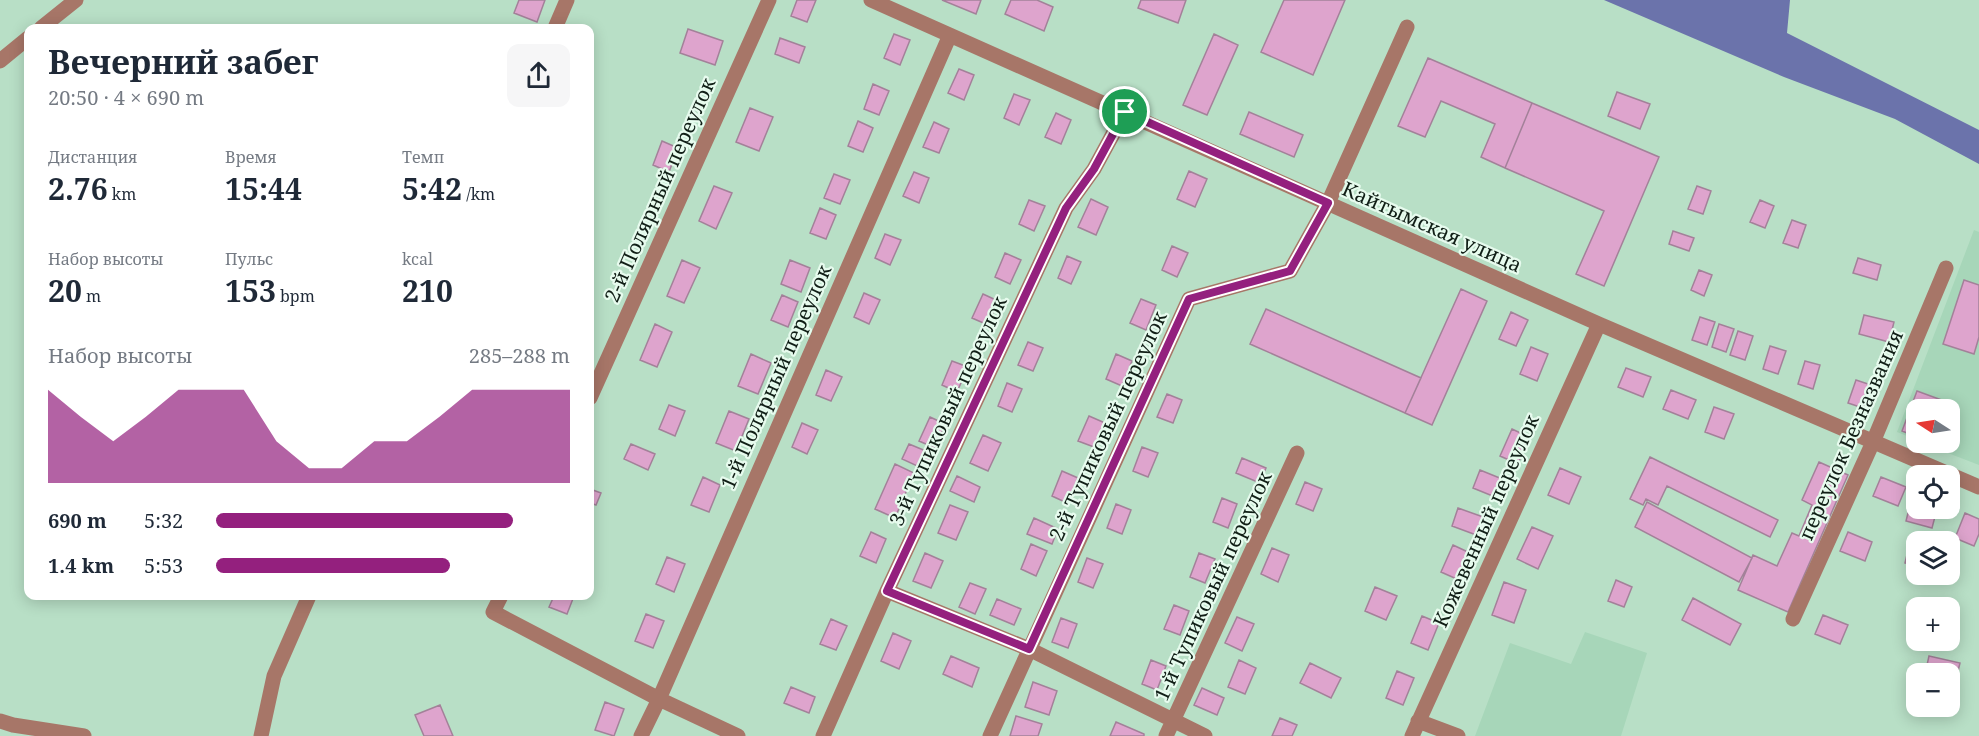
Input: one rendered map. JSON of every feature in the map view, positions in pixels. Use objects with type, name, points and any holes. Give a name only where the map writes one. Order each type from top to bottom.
[{"type":"street","points":[[45,24],[76,0]]},
{"type":"street","points":[[557,24],[567,0]]},
{"type":"street","name":"2-й Полярный переулок","points":[[594,389],[769,0]]},
{"type":"street","name":"Кайтымская улица","points":[[871,0],[1599,324],[1979,487]]},
{"type":"street","name":"2-й Тупиковый переулок","points":[[990,736],[1189,299],[1290,271],[1328,203],[1407,27]]},
{"type":"street","name":"1-й Полярный переулок","points":[[641,736],[950,35]]},
{"type":"street","points":[[0,61],[24,41]]},
{"type":"street","name":"3-й Тупиковый переулок","points":[[823,736],[887,591],[1066,208],[1094,169],[1125,112]]},
{"type":"street","name":"переулок Безназвания","points":[[1793,619],[1873,442],[1946,268]]},
{"type":"street","name":"Кожевенный переулок","points":[[1412,736],[1599,324]]},
{"type":"street","name":"1-й Тупиковый переулок","points":[[1166,736],[1297,453]]},
{"type":"street","points":[[887,591],[1029,649],[1205,736]]},
{"type":"street","points":[[261,736],[274,676],[307,600]]},
{"type":"street","points":[[499,600],[493,612],[659,699],[738,736]]},
{"type":"street","points":[[0,721],[84,736]]},
{"type":"street","points":[[1418,722],[1458,736]]},
{"type":"shaded area","points":[[1974,230],[1979,232],[1979,465],[1948,453],[1960,453],[1960,399],[1910,399]]},
{"type":"shaded area","points":[[1906,408],[1906,436],[1897,432]]},
{"type":"shaded area","points":[[1585,632],[1647,653],[1621,736],[1475,736],[1510,643],[1571,664]]},
{"type":"water","points":[[1604,0],[1790,0],[1787,33],[1979,130],[1979,164],[1895,119],[1784,77]]},
{"type":"building","points":[[519,0],[545,0],[537,22],[514,13]]},
{"type":"building","points":[[797,0],[816,0],[807,22],[791,16]]},
{"type":"building","points":[[942,0],[981,0],[976,14]]},
{"type":"building","points":[[1011,0],[1037,0],[1053,7],[1044,31],[1005,14]]},
{"type":"building","points":[[1141,0],[1186,0],[1178,23],[1138,8]]},
{"type":"building","points":[[1284,0],[1345,0],[1313,75],[1261,52]]},
{"type":"building","points":[[688,29],[723,41],[715,65],[680,53]]},
{"type":"building","points":[[894,34],[910,40],[900,65],[884,58]]},
{"type":"building","points":[[1214,34],[1238,45],[1207,115],[1183,105]]},
{"type":"building","points":[[780,38],[805,47],[799,63],[775,54]]},
{"type":"building","points":[[1428,58],[1532,103],[1505,168],[1481,157],[1495,124],[1441,101],[1425,137],[1398,126]]},
{"type":"building","points":[[959,69],[974,75],[964,100],[948,93]]},
{"type":"building","points":[[873,84],[889,91],[879,115],[864,109]]},
{"type":"building","points":[[1617,92],[1650,104],[1640,129],[1608,116]]},
{"type":"building","points":[[1014,94],[1030,100],[1019,125],[1004,118]]},
{"type":"building","points":[[1532,103],[1659,157],[1604,286],[1576,274],[1604,211],[1505,168]]},
{"type":"building","points":[[750,108],[773,117],[759,151],[736,142]]},
{"type":"building","points":[[1249,112],[1303,135],[1294,157],[1240,134]]},
{"type":"building","points":[[1056,113],[1071,120],[1061,144],[1045,137]]},
{"type":"building","points":[[858,121],[873,128],[863,152],[848,146]]},
{"type":"building","points":[[934,122],[949,129],[939,153],[923,147]]},
{"type":"building","points":[[662,141],[678,148],[669,172],[653,165]]},
{"type":"building","points":[[1189,171],[1207,179],[1195,207],[1177,199]]},
{"type":"building","points":[[914,172],[929,178],[919,203],[903,196]]},
{"type":"building","points":[[834,174],[850,180],[840,204],[824,198]]},
{"type":"building","points":[[714,186],[732,193],[716,229],[699,221]]},
{"type":"building","points":[[1697,186],[1711,191],[1703,214],[1688,209]]},
{"type":"building","points":[[1091,199],[1108,207],[1096,235],[1078,227]]},
{"type":"building","points":[[1029,200],[1045,206],[1034,231],[1019,224]]},
{"type":"building","points":[[1760,200],[1774,206],[1765,228],[1750,222]]},
{"type":"building","points":[[820,208],[836,215],[826,239],[810,233]]},
{"type":"building","points":[[1792,220],[1806,225],[1798,248],[1783,243]]},
{"type":"building","points":[[1673,231],[1694,238],[1689,251],[1669,244]]},
{"type":"building","points":[[885,234],[901,240],[890,265],[875,258]]},
{"type":"building","points":[[1172,246],[1188,253],[1177,277],[1162,270]]},
{"type":"building","points":[[1005,253],[1021,260],[1010,284],[995,277]]},
{"type":"building","points":[[1067,256],[1081,262],[1071,284],[1058,278]]},
{"type":"building","points":[[1858,258],[1881,265],[1877,280],[1853,273]]},
{"type":"building","points":[[682,260],[700,268],[684,303],[667,296]]},
{"type":"building","points":[[790,260],[810,268],[801,292],[781,284]]},
{"type":"building","points":[[1699,270],[1712,275],[1704,296],[1691,290]]},
{"type":"building","points":[[1964,280],[1979,285],[1979,337],[1974,354],[1943,344]]},
{"type":"building","points":[[1461,289],[1487,301],[1432,425],[1405,413]]},
{"type":"building","points":[[864,293],[880,300],[869,324],[854,317]]},
{"type":"building","points":[[983,294],[998,301],[988,325],[972,318]]},
{"type":"building","points":[[782,295],[798,302],[788,327],[771,320]]},
{"type":"building","points":[[1141,299],[1156,305],[1146,330],[1130,323]]},
{"type":"building","points":[[1266,309],[1421,378],[1405,413],[1250,344]]},
{"type":"building","points":[[1511,312],[1528,320],[1516,346],[1499,339]]},
{"type":"building","points":[[1864,315],[1894,322],[1889,342],[1859,334]]},
{"type":"building","points":[[1700,317],[1715,322],[1707,345],[1692,340]]},
{"type":"building","points":[[655,324],[672,332],[657,367],[640,360]]},
{"type":"building","points":[[1719,324],[1734,329],[1726,352],[1712,347]]},
{"type":"building","points":[[1738,331],[1753,336],[1745,360],[1730,355]]},
{"type":"building","points":[[1028,342],[1043,348],[1033,371],[1018,365]]},
{"type":"building","points":[[1770,346],[1786,351],[1778,374],[1763,369]]},
{"type":"building","points":[[1531,347],[1548,354],[1537,381],[1520,374]]},
{"type":"building","points":[[751,354],[771,363],[758,394],[738,386]]},
{"type":"building","points":[[1116,354],[1132,361],[1122,386],[1106,379]]},
{"type":"building","points":[[952,361],[968,367],[957,392],[942,385]]},
{"type":"building","points":[[1805,361],[1820,365],[1813,389],[1798,384]]},
{"type":"building","points":[[1626,368],[1651,377],[1643,397],[1618,387]]},
{"type":"building","points":[[826,370],[842,377],[831,401],[816,395]]},
{"type":"building","points":[[1856,380],[1871,385],[1863,408],[1848,403]]},
{"type":"building","points":[[1007,383],[1022,389],[1012,412],[998,406]]},
{"type":"building","points":[[1671,390],[1696,400],[1688,419],[1663,409]]},
{"type":"building","points":[[1917,391],[1939,399],[1914,399]]},
{"type":"building","points":[[1167,394],[1182,400],[1173,423],[1157,417]]},
{"type":"building","points":[[669,405],[685,411],[675,436],[659,429]]},
{"type":"building","points":[[1714,407],[1734,414],[1724,439],[1705,432]]},
{"type":"building","points":[[729,411],[749,419],[736,451],[716,443]]},
{"type":"building","points":[[1089,416],[1105,423],[1094,447],[1078,441]]},
{"type":"building","points":[[930,417],[945,424],[935,448],[919,441]]},
{"type":"building","points":[[1906,420],[1906,433],[1902,431]]},
{"type":"building","points":[[802,423],[818,430],[807,454],[792,447]]},
{"type":"building","points":[[1512,429],[1529,437],[1518,464],[1500,456]]},
{"type":"building","points":[[983,435],[1001,443],[988,471],[970,463]]},
{"type":"building","points":[[631,444],[655,454],[648,470],[624,459]]},
{"type":"building","points":[[909,444],[933,454],[926,470],[902,459]]},
{"type":"building","points":[[1142,447],[1158,453],[1148,477],[1133,471]]},
{"type":"building","points":[[1650,457],[1778,520],[1770,537],[1667,486],[1658,505],[1646,499],[1643,505],[1630,499]]},
{"type":"building","points":[[1242,458],[1266,468],[1260,483],[1236,473]]},
{"type":"building","points":[[1819,462],[1848,475],[1788,612],[1738,590],[1753,555],[1777,566],[1792,533],[1799,536],[1812,505],[1802,500]]},
{"type":"building","points":[[895,464],[914,473],[895,518],[875,509]]},
{"type":"building","points":[[1560,468],[1581,477],[1569,504],[1548,495]]},
{"type":"building","points":[[1480,470],[1507,481],[1500,499],[1473,488]]},
{"type":"building","points":[[1062,471],[1078,478],[1067,503],[1052,496]]},
{"type":"building","points":[[957,476],[980,487],[974,502],[950,491]]},
{"type":"building","points":[[703,477],[720,485],[709,512],[691,505]]},
{"type":"building","points":[[1881,477],[1906,487],[1898,506],[1873,496]]},
{"type":"building","points":[[1305,482],[1322,489],[1313,511],[1296,504]]},
{"type":"building","points":[[594,490],[601,493],[596,505],[594,504]]},
{"type":"building","points":[[1222,498],[1237,504],[1228,528],[1213,522]]},
{"type":"building","points":[[1647,502],[1752,558],[1739,582],[1635,527]]},
{"type":"building","points":[[1116,504],[1131,510],[1122,534],[1107,528]]},
{"type":"building","points":[[950,505],[968,512],[956,540],[938,533]]},
{"type":"building","points":[[1458,508],[1486,518],[1479,536],[1452,526]]},
{"type":"building","points":[[1965,513],[1979,519],[1979,534],[1974,546],[1960,540],[1960,531],[1958,531]]},
{"type":"building","points":[[1034,518],[1058,529],[1052,544],[1027,534]]},
{"type":"building","points":[[1906,519],[1934,519],[1932,528],[1906,521]]},
{"type":"building","points":[[1532,527],[1553,536],[1538,569],[1517,559]]},
{"type":"building","points":[[871,532],[886,539],[876,563],[860,556]]},
{"type":"building","points":[[1848,532],[1872,542],[1865,561],[1840,551]]},
{"type":"building","points":[[1031,544],[1047,551],[1036,576],[1021,569]]},
{"type":"building","points":[[1453,545],[1470,553],[1459,580],[1441,572]]},
{"type":"building","points":[[1272,548],[1289,555],[1278,582],[1261,574]]},
{"type":"building","points":[[925,553],[943,561],[931,588],[913,581]]},
{"type":"building","points":[[1199,553],[1215,559],[1205,583],[1190,577]]},
{"type":"building","points":[[667,557],[685,564],[674,592],[656,584]]},
{"type":"building","points":[[1087,558],[1103,564],[1093,588],[1078,582]]},
{"type":"building","points":[[1616,580],[1632,587],[1624,607],[1608,601]]},
{"type":"building","points":[[1504,582],[1526,590],[1514,623],[1492,615]]},
{"type":"building","points":[[970,583],[986,589],[975,614],[959,607]]},
{"type":"building","points":[[1375,587],[1397,596],[1386,620],[1365,611]]},
{"type":"building","points":[[1693,598],[1741,624],[1730,645],[1682,620]]},
{"type":"building","points":[[997,599],[1021,609],[1014,625],[990,615]]},
{"type":"building","points":[[552,600],[572,600],[567,614],[549,607]]},
{"type":"building","points":[[1174,605],[1189,611],[1180,635],[1164,629]]},
{"type":"building","points":[[646,614],[664,621],[653,648],[635,641]]},
{"type":"building","points":[[1823,615],[1848,625],[1840,644],[1815,634]]},
{"type":"building","points":[[1422,616],[1439,623],[1428,650],[1411,643]]},
{"type":"building","points":[[1237,617],[1254,624],[1242,651],[1225,643]]},
{"type":"building","points":[[1061,618],[1077,624],[1068,648],[1052,642]]},
{"type":"building","points":[[831,619],[847,626],[836,650],[820,644]]},
{"type":"building","points":[[893,633],[911,641],[899,669],[881,661]]},
{"type":"building","points":[[951,656],[979,668],[972,687],[943,674]]},
{"type":"building","points":[[1929,656],[1960,663],[1927,663]]},
{"type":"building","points":[[1151,660],[1166,666],[1157,690],[1142,684]]},
{"type":"building","points":[[1239,660],[1256,668],[1245,694],[1228,687]]},
{"type":"building","points":[[1310,663],[1341,678],[1331,698],[1300,683]]},
{"type":"building","points":[[1397,671],[1414,678],[1403,705],[1386,698]]},
{"type":"building","points":[[1033,682],[1057,691],[1049,715],[1025,707]]},
{"type":"building","points":[[791,687],[815,697],[809,713],[784,703]]},
{"type":"building","points":[[1202,688],[1224,698],[1217,715],[1194,705]]},
{"type":"building","points":[[605,702],[624,709],[614,736],[595,730]]},
{"type":"building","points":[[440,705],[453,736],[424,736],[415,715]]},
{"type":"building","points":[[1016,716],[1042,724],[1038,736],[1010,736]]},
{"type":"building","points":[[1280,718],[1297,725],[1292,736],[1272,736]]},
{"type":"building","points":[[1116,722],[1144,734],[1144,736],[1110,736]]},
{"type":"route","points":[[1125,112],[1328,203],[1290,271],[1189,299],[1029,649],[887,591],[1066,208],[1094,169],[1125,112]]}]
